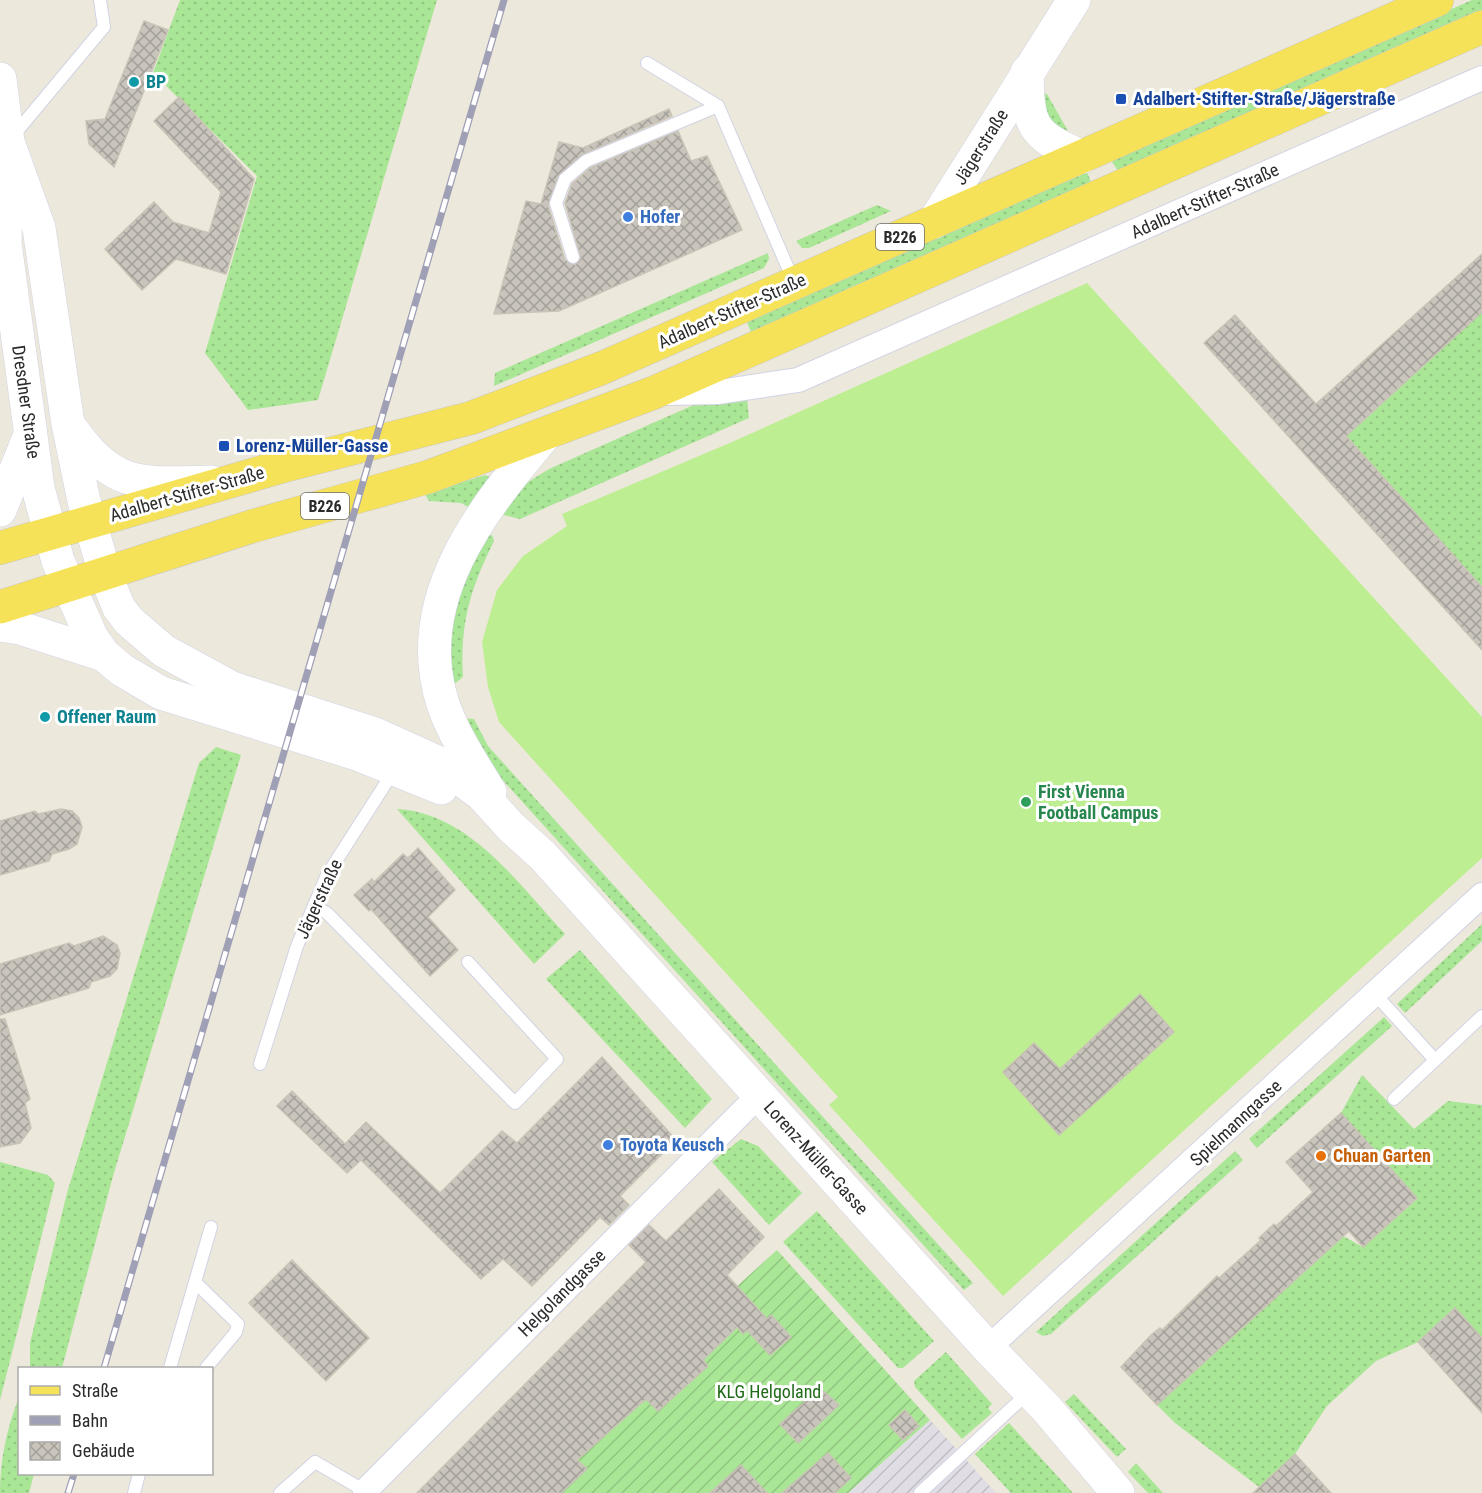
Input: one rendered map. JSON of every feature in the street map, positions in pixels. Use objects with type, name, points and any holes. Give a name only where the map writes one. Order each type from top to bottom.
[{"type":"main road","name":"Jägerstraße","points":[[934,222],[1074,0]]},
{"type":"main road","name":"Adalbert-Stifter-Straße","points":[[0,548],[231,481],[471,418],[602,368],[1437,0]]},
{"type":"main road","name":"Adalbert-Stifter-Straße","points":[[0,607],[253,526],[428,477],[653,393],[1482,27]]},
{"type":"main road","name":"Jägerstraße","points":[[1027,72],[1029,113],[1039,133],[1053,143],[1082,157]]},
{"type":"main road","name":"Dresdner Straße","points":[[0,79],[4,142],[5,243],[30,433],[41,504],[68,586]]},
{"type":"main road","name":"Dresdner Straße","points":[[4,142],[39,228],[68,424],[90,522],[105,574]]},
{"type":"main road","points":[[68,424],[90,455],[106,468],[126,477],[146,483],[231,481]]},
{"type":"main road","points":[[0,510],[30,433]]},
{"type":"main road","points":[[511,827],[454,732],[443,703],[436,671],[435,638],[440,607],[462,548],[500,487],[545,435]]},
{"type":"main road","name":"Lorenz-Müller-Gasse","points":[[105,574],[119,608],[129,621],[148,639],[192,668],[256,698],[345,723],[402,758],[457,796],[511,827],[543,856],[1118,1493]]},
{"type":"main road","name":"Lorenz-Müller-Gasse","points":[[68,586],[91,636],[104,655],[140,683],[161,693],[402,758]]},
{"type":"main road","points":[[0,626],[20,628],[104,655]]},
{"type":"street","name":"Adalbert-Stifter-Straße","points":[[653,393],[718,392],[798,380],[1482,78]]},
{"type":"street","name":"Spielmanngasse","points":[[988,1348],[1482,895]]},
{"type":"street","name":"Helgolandgasse","points":[[365,1491],[759,1095]]},
{"type":"lane","points":[[4,142],[104,27],[100,0]]},
{"type":"lane","points":[[647,63],[718,105],[795,284]]},
{"type":"lane","points":[[573,257],[556,203],[565,179],[586,161],[718,105]]},
{"type":"lane","name":"Jägerstraße","points":[[260,1064],[297,946],[327,875],[402,758]]},
{"type":"lane","points":[[314,906],[327,913],[429,1019],[515,1103],[557,1059],[468,962]]},
{"type":"lane","points":[[1375,994],[1436,1060]]},
{"type":"lane","points":[[1394,1099],[1482,1016]]},
{"type":"lane","points":[[170,1367],[211,1227]]},
{"type":"lane","points":[[195,1282],[238,1324],[237,1332],[207,1367]]},
{"type":"lane","points":[[920,1493],[1029,1392]]},
{"type":"lane","points":[[280,1493],[315,1462],[365,1491]]},
{"type":"lane","points":[[134,1493],[139,1475]]},
{"type":"shaded area","points":[[930,1420],[996,1493],[848,1493]]},
{"type":"green space","points":[[180,0],[437,0],[318,400],[248,410],[205,353],[257,176],[153,73]]},
{"type":"green space","points":[[1472,0],[1482,0],[1482,11],[1118,171],[1111,160]]},
{"type":"green space","points":[[1040,92],[1047,94],[1068,131],[1050,124]]},
{"type":"green space","points":[[1087,172],[1092,185],[752,334],[746,320]]},
{"type":"green space","points":[[877,205],[891,211],[809,248],[802,248],[796,241]]},
{"type":"green space","points":[[768,253],[769,259],[764,268],[494,386],[495,373]]},
{"type":"green space","name":"First Vienna Football Campus","points":[[1087,283],[1482,717],[1482,858],[1003,1296],[829,1105],[838,1097],[499,722],[488,687],[482,642],[497,590],[523,556],[567,526],[562,514],[732,442]]},
{"type":"green space","points":[[1482,312],[1482,587],[1340,430],[1355,417],[1361,423]]},
{"type":"green space","points":[[747,397],[749,418],[520,519],[500,514],[528,482],[549,469],[698,403]]},
{"type":"green space","points":[[485,475],[490,477],[470,508],[461,503],[429,501],[425,494]]},
{"type":"green space","points":[[492,535],[494,541],[468,607],[463,639],[463,677],[453,685],[448,649],[461,588],[485,536]]},
{"type":"green space","points":[[461,718],[474,719],[488,746],[973,1283],[964,1290],[499,776]]},
{"type":"green space","points":[[216,747],[241,755],[113,1176],[62,1367],[30,1367],[30,1343],[67,1193],[199,763]]},
{"type":"green space","points":[[397,809],[423,814],[448,823],[470,837],[511,874],[565,934],[534,964]]},
{"type":"green space","points":[[1482,924],[1482,941],[1405,1013],[1397,1004]]},
{"type":"green space","points":[[580,950],[712,1099],[685,1128],[546,979]]},
{"type":"green space","points":[[1384,1017],[1392,1026],[1257,1148],[1249,1139]]},
{"type":"green space","points":[[1362,1075],[1414,1129],[1448,1101],[1482,1105],[1482,1338],[1455,1309],[1418,1342],[1376,1361],[1327,1406],[1295,1454],[1259,1487],[1175,1423],[1157,1405],[1343,1236],[1363,1247],[1417,1199],[1341,1113]]},
{"type":"green space","points":[[741,1139],[758,1146],[802,1193],[769,1225],[712,1162]]},
{"type":"green space","points":[[1235,1151],[1243,1160],[1051,1334],[1043,1336],[1036,1332]]},
{"type":"green space","points":[[0,1162],[48,1175],[55,1183],[0,1400]]},
{"type":"green space","points":[[817,1211],[934,1341],[903,1368],[898,1368],[783,1242]]},
{"type":"green space","name":"KLG Helgoland","points":[[777,1250],[930,1420],[848,1493],[509,1493]]},
{"type":"green space","points":[[946,1352],[992,1404],[988,1408],[992,1413],[962,1439],[915,1387],[914,1381]]},
{"type":"green space","points":[[1074,1394],[1126,1449],[1117,1457],[1065,1402]]},
{"type":"green space","points":[[18,1400],[18,1475],[34,1475],[29,1493],[0,1493],[1,1468],[11,1420]]},
{"type":"green space","points":[[1009,1423],[1073,1493],[1011,1493],[975,1454]]},
{"type":"green space","points":[[1136,1463],[1163,1493],[1148,1493],[1128,1472]]},
{"type":"building","name":"BP","points":[[144,21],[168,30],[114,167],[89,144],[86,121],[105,119]]},
{"type":"building","points":[[179,97],[254,179],[226,274],[176,259],[142,290],[105,249],[154,202],[173,222],[209,233],[221,192],[154,121]]},
{"type":"building","name":"Hofer","points":[[669,109],[672,116],[583,154],[558,176],[548,205],[565,260],[575,265],[581,258],[565,203],[572,184],[590,168],[678,131],[691,161],[707,156],[742,230],[559,311],[494,314],[526,201],[541,204],[559,142],[583,148]]},
{"type":"building","points":[[1482,254],[1482,312],[1346,436],[1482,587],[1482,650],[1204,343],[1235,315],[1316,404]]},
{"type":"building","points":[[61,809],[72,811],[79,818],[82,827],[77,844],[52,854],[49,861],[0,875],[0,821],[35,811],[38,814]]},
{"type":"building","points":[[418,848],[455,890],[428,917],[458,950],[430,976],[371,909],[369,911],[354,895],[372,879],[374,882],[403,854],[408,858]]},
{"type":"building","points":[[103,936],[117,945],[120,953],[117,969],[110,976],[91,982],[89,988],[0,1015],[0,964],[69,943],[74,946]]},
{"type":"building","points":[[1140,994],[1174,1032],[1059,1135],[1003,1072],[1034,1043],[1060,1069]]},
{"type":"building","points":[[0,1019],[5,1019],[30,1099],[25,1103],[31,1128],[20,1143],[0,1147]]},
{"type":"building","points":[[602,1057],[676,1140],[620,1196],[629,1205],[609,1225],[600,1217],[532,1286],[503,1259],[481,1279],[361,1160],[347,1173],[277,1106],[292,1091],[345,1144],[366,1122],[440,1193],[502,1131],[517,1143]]},
{"type":"building","points":[[1341,1113],[1417,1198],[1363,1247],[1349,1231],[1157,1405],[1121,1367],[1152,1334],[1160,1328],[1162,1330],[1217,1276],[1219,1278],[1261,1240],[1259,1238],[1274,1224],[1276,1226],[1313,1192],[1286,1162]]},
{"type":"building","points":[[719,1189],[764,1237],[727,1275],[767,1319],[771,1315],[791,1337],[770,1355],[747,1330],[743,1334],[737,1327],[703,1360],[708,1366],[658,1411],[646,1399],[577,1460],[587,1469],[561,1493],[417,1493],[646,1262],[629,1245],[649,1225],[666,1241]]},
{"type":"building","points":[[292,1260],[369,1338],[326,1381],[249,1303]]},
{"type":"building","points":[[1455,1308],[1482,1338],[1482,1413],[1418,1342]]},
{"type":"building","points":[[820,1388],[839,1405],[798,1443],[780,1424]]},
{"type":"building","points":[[905,1410],[919,1426],[903,1440],[889,1425]]},
{"type":"building","points":[[828,1453],[851,1478],[835,1493],[782,1493]]},
{"type":"building","points":[[1295,1454],[1331,1493],[1253,1493]]},
{"type":"building","points":[[741,1465],[767,1493],[710,1493]]},
{"type":"railway","points":[[104,1367],[504,0]]},
{"type":"railway","points":[[68,1493],[74,1475]]},
{"type":"place","name":"BP","points":[[134,82]]},
{"type":"place","name":"Adalbert-Stifter-Straße/Jägerstraße","points":[[1121,99]]},
{"type":"place","name":"Hofer","points":[[628,217]]},
{"type":"place","name":"Lorenz-Müller-Gasse","points":[[224,446]]},
{"type":"place","name":"Offener Raum","points":[[45,717]]},
{"type":"place","name":"First Vienna Football Campus","points":[[1026,802]]},
{"type":"place","name":"Toyota Keusch","points":[[608,1145]]},
{"type":"place","name":"Chuan Garten","points":[[1321,1156]]}]
